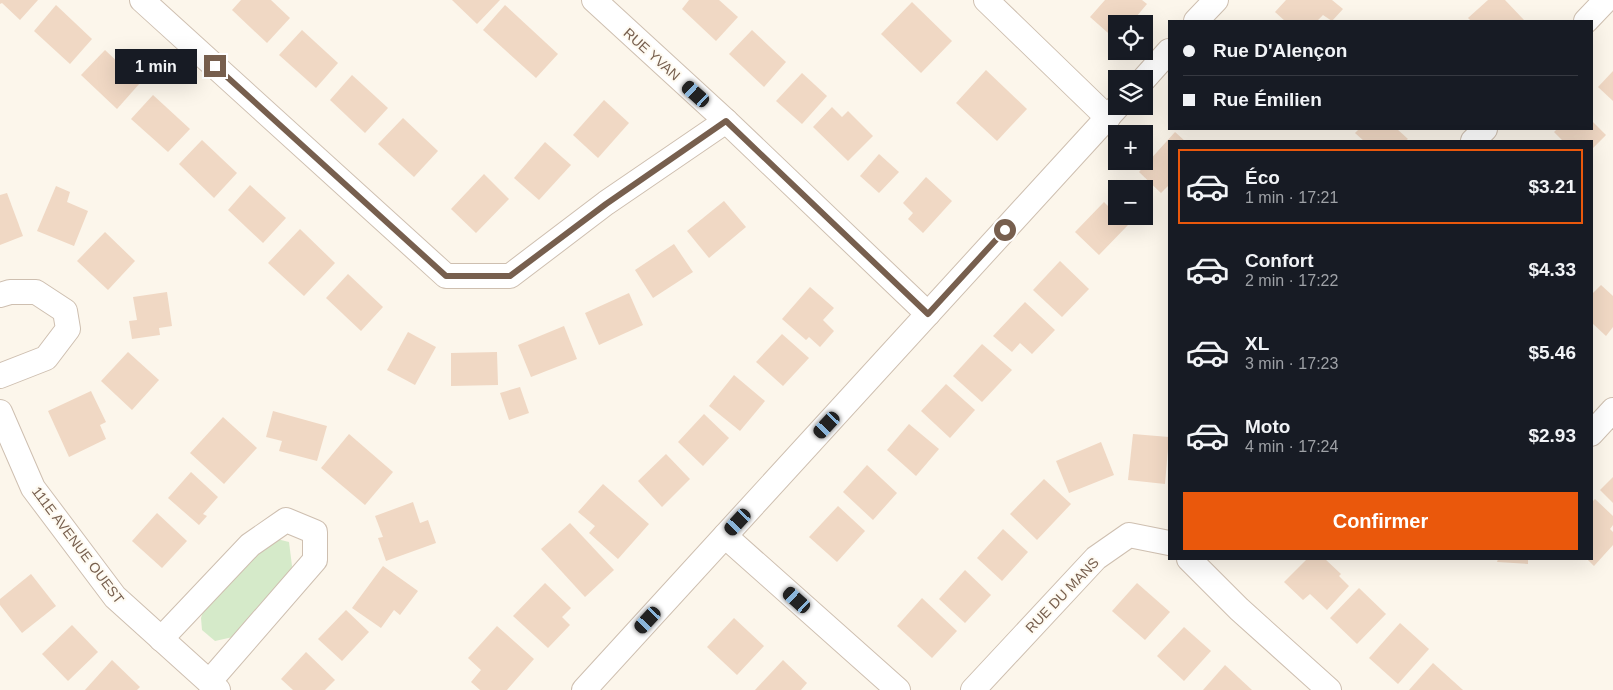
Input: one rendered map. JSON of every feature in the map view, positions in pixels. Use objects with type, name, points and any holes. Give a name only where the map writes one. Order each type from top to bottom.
[{"type":"street","points":[[142,0],[446,276],[510,276],[606,204],[726,121]]},
{"type":"street","name":"RUE YVAN","points":[[594,0],[726,121],[928,314]]},
{"type":"street","points":[[986,0],[1108,108]]},
{"type":"street","points":[[1197,20],[1216,0]]},
{"type":"street","points":[[1587,20],[1606,0]]},
{"type":"street","points":[[1152,70],[1168,53]]},
{"type":"street","points":[[584,690],[1110,115]]},
{"type":"street","points":[[1474,140],[1484,130]]},
{"type":"street","points":[[0,295],[10,292],[36,292],[65,311],[68,329],[46,358],[0,376]]},
{"type":"street","points":[[1593,432],[1613,410]]},
{"type":"street","name":"111E AVENUE OUEST","points":[[0,412],[33,488],[115,598],[213,686],[315,560],[315,532],[286,520],[250,545],[161,639]]},
{"type":"street","name":"RUE DU MANS","points":[[972,690],[1096,558],[1129,535],[1168,543]]},
{"type":"street","points":[[725,536],[898,690]]},
{"type":"street","points":[[1190,560],[1239,609],[1329,690]]},
{"type":"green space","points":[[273,538],[289,542],[292,566],[289,577],[233,637],[215,641],[202,630],[201,618],[205,605]]},
{"type":"building","points":[[0,0],[38,0],[20,20],[2,3],[0,4]]},
{"type":"building","points":[[241,0],[271,0],[290,18],[267,43],[232,10]]},
{"type":"building","points":[[452,0],[500,0],[477,24]]},
{"type":"building","points":[[689,0],[719,0],[738,17],[716,41],[682,9]]},
{"type":"building","points":[[1105,0],[1142,0],[1147,4],[1138,15],[1108,15],[1108,33],[1090,17]]},
{"type":"building","points":[[1286,0],[1332,0],[1343,9],[1333,20],[1323,15],[1318,20],[1284,20],[1275,12]]},
{"type":"building","points":[[1488,0],[1505,0],[1524,20],[1470,20],[1468,18]]},
{"type":"building","points":[[912,2],[952,41],[921,73],[881,34]]},
{"type":"building","points":[[56,5],[92,39],[70,64],[34,31]]},
{"type":"building","points":[[505,5],[558,54],[536,78],[483,30]]},
{"type":"building","points":[[302,30],[338,63],[316,88],[279,55]]},
{"type":"building","points":[[752,30],[786,62],[764,87],[729,54]]},
{"type":"building","points":[[105,50],[140,83],[117,109],[81,75]]},
{"type":"building","points":[[986,70],[1027,109],[997,141],[956,103]]},
{"type":"building","points":[[1613,71],[1613,101],[1598,87]]},
{"type":"building","points":[[802,73],[827,96],[802,124],[776,101]]},
{"type":"building","points":[[352,75],[388,108],[365,133],[330,100]]},
{"type":"building","points":[[153,95],[190,129],[168,152],[131,119]]},
{"type":"building","points":[[604,100],[629,123],[598,158],[573,135]]},
{"type":"building","points":[[832,107],[842,117],[848,111],[873,136],[848,161],[813,127]]},
{"type":"building","points":[[403,118],[438,151],[414,177],[378,144]]},
{"type":"building","points":[[1593,122],[1606,135],[1593,148],[1593,140],[1562,140],[1554,132],[1556,130],[1593,130]]},
{"type":"building","points":[[1358,130],[1398,130],[1408,139],[1363,140],[1355,133]]},
{"type":"building","points":[[1175,132],[1184,140],[1168,140],[1168,186],[1161,193],[1153,185],[1153,180],[1147,180],[1139,172],[1141,170],[1153,170],[1153,156]]},
{"type":"building","points":[[202,140],[237,173],[214,198],[179,164]]},
{"type":"building","points":[[545,142],[571,165],[539,200],[514,178]]},
{"type":"building","points":[[879,154],[899,172],[879,193],[860,176]]},
{"type":"building","points":[[484,174],[509,199],[476,233],[451,209]]},
{"type":"building","points":[[926,177],[952,201],[923,233],[908,219],[913,213],[903,203]]},
{"type":"building","points":[[250,185],[286,218],[263,243],[228,210]]},
{"type":"building","points":[[56,186],[70,192],[67,202],[88,211],[74,246],[37,231]]},
{"type":"building","points":[[7,193],[23,236],[0,245],[0,195]]},
{"type":"building","points":[[724,201],[746,227],[709,258],[687,231]]},
{"type":"building","points":[[1104,202],[1108,206],[1108,225],[1128,225],[1099,255],[1075,232]]},
{"type":"building","points":[[300,229],[335,263],[304,296],[268,263]]},
{"type":"building","points":[[105,232],[135,261],[108,290],[77,261]]},
{"type":"building","points":[[674,244],[693,272],[653,298],[635,270]]},
{"type":"building","points":[[1060,261],[1089,289],[1062,317],[1033,290]]},
{"type":"building","points":[[348,274],[383,307],[361,331],[326,298]]},
{"type":"building","points":[[1601,285],[1613,296],[1613,327],[1606,336],[1593,324],[1593,293]]},
{"type":"building","points":[[810,287],[834,308],[823,320],[834,331],[820,347],[809,337],[806,340],[782,319]]},
{"type":"building","points":[[167,292],[172,326],[159,328],[160,335],[132,339],[129,321],[137,320],[133,297]]},
{"type":"building","points":[[629,293],[643,325],[599,345],[585,313]]},
{"type":"building","points":[[1025,302],[1055,330],[1032,354],[1020,343],[1012,352],[993,336]]},
{"type":"building","points":[[564,326],[577,359],[531,377],[518,345]]},
{"type":"building","points":[[408,332],[436,347],[415,385],[387,370]]},
{"type":"building","points":[[782,334],[809,358],[783,386],[756,362]]},
{"type":"building","points":[[982,344],[1012,370],[982,402],[953,376]]},
{"type":"building","points":[[128,352],[159,380],[132,410],[101,381]]},
{"type":"building","points":[[497,352],[498,385],[451,386],[451,353]]},
{"type":"building","points":[[734,375],[765,401],[740,431],[709,406]]},
{"type":"building","points":[[946,384],[975,410],[950,438],[921,411]]},
{"type":"building","points":[[520,387],[529,413],[509,420],[500,393]]},
{"type":"building","points":[[91,391],[106,422],[100,425],[106,439],[69,457],[48,411]]},
{"type":"building","points":[[273,411],[327,426],[317,461],[279,451],[282,441],[266,437]]},
{"type":"building","points":[[704,414],[729,438],[703,466],[678,442]]},
{"type":"building","points":[[223,417],[257,448],[224,484],[190,453]]},
{"type":"building","points":[[909,424],[939,449],[916,476],[887,450]]},
{"type":"building","points":[[349,434],[393,472],[365,505],[321,468]]},
{"type":"building","points":[[1133,434],[1168,437],[1165,484],[1128,480]]},
{"type":"building","points":[[1101,442],[1114,475],[1069,493],[1056,461]]},
{"type":"building","points":[[666,454],[690,479],[662,507],[638,481]]},
{"type":"building","points":[[867,465],[897,493],[873,520],[843,492]]},
{"type":"building","points":[[191,472],[218,497],[203,514],[207,516],[199,525],[168,498]]},
{"type":"building","points":[[1613,477],[1613,503],[1600,490]]},
{"type":"building","points":[[1044,479],[1071,504],[1037,540],[1010,514]]},
{"type":"building","points":[[603,484],[649,524],[618,559],[589,533],[595,526],[578,512]]},
{"type":"building","points":[[1595,499],[1613,516],[1613,525],[1610,529],[1613,532],[1613,545],[1594,566],[1588,560],[1593,560],[1593,501]]},
{"type":"building","points":[[413,502],[420,523],[428,520],[436,543],[386,561],[378,538],[383,537],[375,516]]},
{"type":"building","points":[[838,506],[865,531],[837,562],[809,537]]},
{"type":"building","points":[[157,513],[187,541],[162,568],[132,541]]},
{"type":"building","points":[[570,523],[614,570],[585,597],[541,549]]},
{"type":"building","points":[[1003,529],[1028,552],[1002,581],[977,558]]},
{"type":"building","points":[[1306,560],[1326,560],[1341,574],[1339,576],[1349,586],[1327,610],[1310,594],[1303,600],[1284,582]]},
{"type":"building","points":[[1498,560],[1528,560],[1528,564],[1497,562]]},
{"type":"building","points":[[383,566],[418,591],[400,615],[394,610],[381,628],[352,608]]},
{"type":"building","points":[[965,570],[991,595],[965,623],[939,599]]},
{"type":"building","points":[[31,574],[56,606],[22,633],[0,605],[0,599]]},
{"type":"building","points":[[545,583],[571,608],[562,617],[570,625],[548,648],[513,616]]},
{"type":"building","points":[[1137,583],[1170,612],[1145,640],[1112,611]]},
{"type":"building","points":[[1359,588],[1386,614],[1357,644],[1330,618]]},
{"type":"building","points":[[922,598],[957,631],[932,658],[897,626]]},
{"type":"building","points":[[346,610],[369,632],[342,661],[318,639]]},
{"type":"building","points":[[734,618],[764,646],[737,675],[707,647]]},
{"type":"building","points":[[1400,623],[1429,649],[1398,684],[1369,658]]},
{"type":"building","points":[[72,625],[98,652],[68,681],[42,654]]},
{"type":"building","points":[[497,626],[534,659],[507,690],[480,690],[471,682],[481,670],[468,658]]},
{"type":"building","points":[[1184,627],[1211,651],[1184,681],[1157,656]]},
{"type":"building","points":[[306,652],[335,680],[325,690],[293,690],[281,679]]},
{"type":"building","points":[[112,660],[140,687],[137,690],[85,690]]},
{"type":"building","points":[[783,660],[807,683],[801,690],[755,690]]},
{"type":"building","points":[[1433,663],[1463,690],[1409,690]]},
{"type":"building","points":[[1225,665],[1252,690],[1203,690]]},
{"type":"route","points":[[215,66],[446,276],[510,276],[606,204],[726,121],[928,314],[1005,230]]}]
